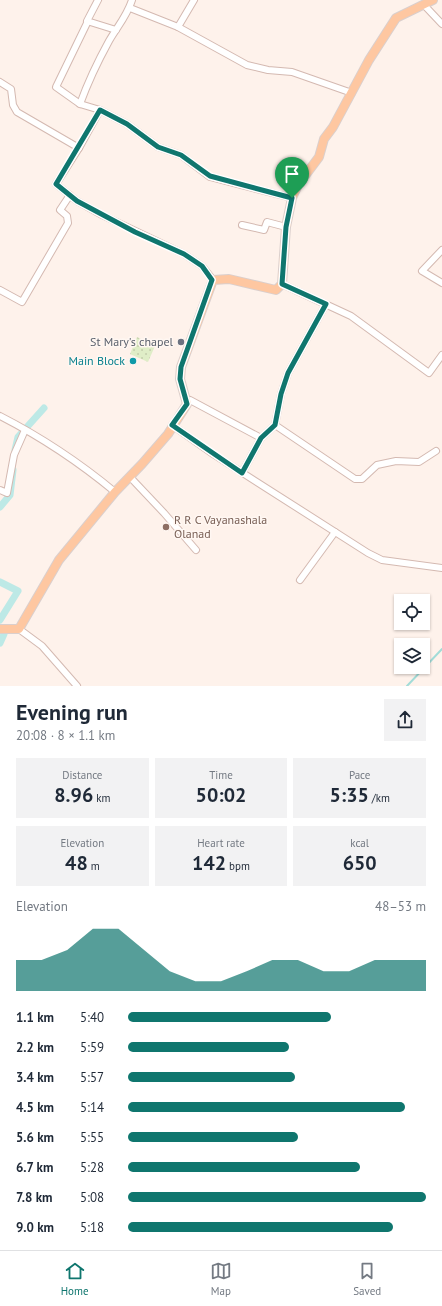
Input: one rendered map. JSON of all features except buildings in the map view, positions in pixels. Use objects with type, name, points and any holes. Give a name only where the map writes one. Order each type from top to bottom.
[{"type":"main road","points":[[1,629],[19,629],[59,560],[115,492],[168,434],[172,425],[187,404],[180,379],[181,367],[212,280],[229,279],[276,290],[282,284],[286,227],[292,198],[298,185],[319,157],[324,139],[352,93],[369,60],[396,18],[425,6],[433,0]]},
{"type":"street","points":[[98,0],[56,87],[80,104],[100,110],[127,124],[158,147],[181,155],[210,176],[292,198]]},
{"type":"street","points":[[80,104],[88,83],[116,30],[130,8],[132,0]]},
{"type":"street","points":[[178,27],[194,0]]},
{"type":"street","points":[[425,6],[442,24]]},
{"type":"street","points":[[130,8],[178,27],[247,65],[268,70],[292,72],[352,93]]},
{"type":"street","points":[[88,21],[116,30]]},
{"type":"street","points":[[0,82],[11,89],[13,105],[17,112],[79,148]]},
{"type":"street","points":[[100,110],[79,148],[56,184],[70,195],[102,215],[184,254],[202,266],[212,280]]},
{"type":"street","points":[[0,290],[22,302],[68,223],[67,216],[60,210],[70,195]]},
{"type":"street","points":[[242,225],[264,230],[266,222],[286,227]]},
{"type":"street","points":[[442,250],[422,271],[442,283]]},
{"type":"street","points":[[282,284],[351,316],[429,373],[442,355]]},
{"type":"street","points":[[242,473],[261,438],[275,425],[281,394],[288,373],[326,304]]},
{"type":"street","points":[[187,404],[190,400],[261,438]]},
{"type":"street","points":[[0,416],[25,430],[92,473],[115,492]]},
{"type":"street","points":[[172,425],[242,473],[368,553],[382,560],[442,568]]},
{"type":"street","points":[[275,425],[355,479],[362,479],[377,465],[396,461],[419,462],[436,451]]},
{"type":"street","points":[[0,490],[7,493],[14,455],[25,430]]},
{"type":"street","points":[[130,477],[196,550]]},
{"type":"street","points":[[300,580],[335,532]]},
{"type":"street","points":[[19,629],[42,646],[77,686]]},
{"type":"green space","points":[[137,337],[155,346],[148,362],[130,354]]},
{"type":"waterway","points":[[15,450],[18,437],[44,408]]},
{"type":"waterway","points":[[0,507],[10,495],[13,470]]},
{"type":"waterway","points":[[0,582],[18,591],[0,620]]},
{"type":"waterway","points":[[0,643],[4,634],[3,632]]},
{"type":"waterway","points":[[407,686],[442,649]]},
{"type":"place","name":"St Mary's chapel","points":[[181,342]]},
{"type":"place","name":"Main Block","points":[[133,361]]},
{"type":"place","name":"R R C Vayanashala Olanad","points":[[166,527]]},
{"type":"route","points":[[100,110],[127,124],[158,147],[181,155],[210,176],[292,198],[286,227],[282,284],[326,304],[288,373],[281,394],[275,425],[261,438],[242,473],[172,425],[187,404],[180,379],[181,367],[212,280],[202,266],[184,254],[164,246],[102,215],[77,201],[56,184],[71,162],[94,118],[100,110]]}]
